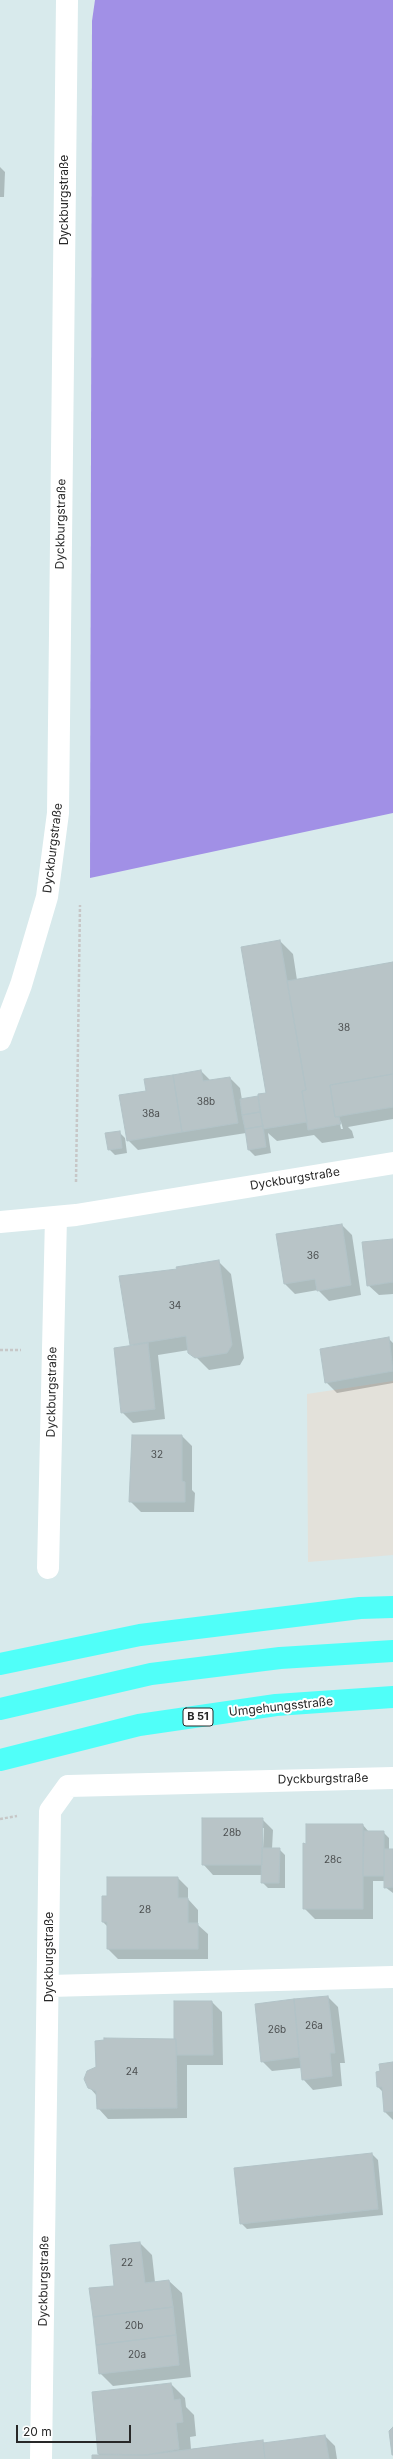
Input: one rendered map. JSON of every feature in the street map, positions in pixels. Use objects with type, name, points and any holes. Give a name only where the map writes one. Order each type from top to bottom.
[{"type":"highway","points":[[1,1664],[140,1635],[360,1608],[393,1607]]},
{"type":"highway","points":[[3,1708],[151,1674],[280,1658],[393,1651]]},
{"type":"highway","name":"Umgehungsstraße","points":[[3,1760],[139,1725],[276,1705],[393,1697]]},
{"type":"street","name":"Dyckburgstraße","points":[[0,1040],[21,985],[47,897],[58,813],[67,0]]},
{"type":"street","name":"Dyckburgstraße","points":[[0,1222],[56,1217],[393,1163]]},
{"type":"street","name":"Dyckburgstraße","points":[[48,1568],[56,1217]]},
{"type":"street","name":"Dyckburgstraße","points":[[41,2459],[49,1986],[50,1812],[68,1786],[393,1778]]},
{"type":"street","points":[[49,1986],[393,1977]]},
{"type":"shaded area","points":[[95,0],[393,0],[393,813],[90,878],[92,21]]},
{"type":"shaded area","points":[[393,1381],[393,1555],[308,1562],[307,1394]]},
{"type":"building","points":[[280,940],[306,1090],[302,1091],[307,1122],[263,1129],[258,1094],[266,1093],[241,947]]},
{"type":"building","points":[[393,962],[393,1074],[330,1085],[335,1117],[339,1117],[341,1124],[308,1130],[302,1091],[306,1090],[287,981]]},
{"type":"building","points":[[201,1070],[203,1081],[230,1077],[238,1123],[182,1132],[173,1075]]},
{"type":"building","points":[[393,1074],[393,1107],[335,1117],[330,1085]]},
{"type":"building","points":[[173,1075],[182,1132],[127,1141],[119,1095],[146,1091],[144,1079]]},
{"type":"building","points":[[258,1096],[260,1112],[242,1115],[240,1099]]},
{"type":"building","points":[[260,1112],[263,1126],[245,1129],[242,1115]]},
{"type":"building","points":[[263,1126],[266,1147],[248,1150],[245,1129]]},
{"type":"building","points":[[120,1131],[122,1148],[108,1150],[105,1133]]},
{"type":"building","points":[[342,1224],[351,1285],[317,1291],[315,1279],[284,1284],[276,1234]]},
{"type":"building","points":[[393,1239],[393,1282],[367,1286],[362,1242]]},
{"type":"building","points":[[219,1260],[232,1345],[227,1353],[195,1358],[188,1353],[186,1336],[130,1345],[119,1276],[177,1269],[176,1267]]},
{"type":"building","points":[[389,1337],[393,1371],[325,1383],[320,1349]]},
{"type":"building","points":[[148,1343],[155,1409],[121,1413],[114,1348]]},
{"type":"building","points":[[132,1435],[182,1435],[182,1481],[185,1482],[185,1502],[129,1502]]},
{"type":"building","points":[[202,1818],[263,1818],[262,1865],[202,1865]]},
{"type":"building","points":[[306,1824],[363,1824],[363,1909],[303,1909],[303,1843],[306,1844]]},
{"type":"building","points":[[364,1831],[384,1831],[384,1876],[363,1876]]},
{"type":"building","points":[[262,1848],[280,1848],[279,1883],[261,1883]]},
{"type":"building","points":[[384,1849],[393,1849],[393,1887],[384,1888]]},
{"type":"building","points":[[107,1877],[178,1877],[178,1898],[188,1898],[188,1923],[198,1923],[198,1949],[107,1949],[107,1922],[102,1922],[102,1896],[107,1896]]},
{"type":"building","points":[[328,1996],[335,2053],[330,2053],[332,2076],[302,2080],[294,1999]]},
{"type":"building","points":[[294,1999],[299,2057],[261,2062],[255,2004]]},
{"type":"building","points":[[174,2001],[212,2001],[213,2055],[177,2055],[176,2039],[174,2039]]},
{"type":"building","points":[[104,2038],[176,2039],[177,2108],[97,2109],[96,2091],[88,2088],[84,2079],[87,2071],[96,2067],[95,2041],[104,2040]]},
{"type":"building","points":[[393,2062],[393,2111],[384,2112],[382,2087],[377,2087],[376,2072],[380,2071],[379,2064]]},
{"type":"building","points":[[372,2153],[378,2209],[240,2224],[234,2168]]},
{"type":"building","points":[[140,2242],[145,2283],[169,2280],[173,2307],[93,2317],[89,2288],[114,2286],[110,2245]]},
{"type":"building","points":[[173,2307],[176,2335],[96,2345],[93,2317]]},
{"type":"building","points":[[176,2335],[179,2365],[99,2374],[96,2345]]},
{"type":"building","points":[[171,2383],[174,2400],[180,2399],[183,2422],[176,2423],[179,2449],[146,2455],[98,2454],[92,2392]]},
{"type":"building","points":[[393,2427],[393,2455],[392,2455],[389,2431]]},
{"type":"building","points":[[325,2435],[329,2459],[265,2459],[263,2443]]},
{"type":"building","points":[[263,2440],[265,2459],[92,2459],[92,2455],[146,2455]]}]
